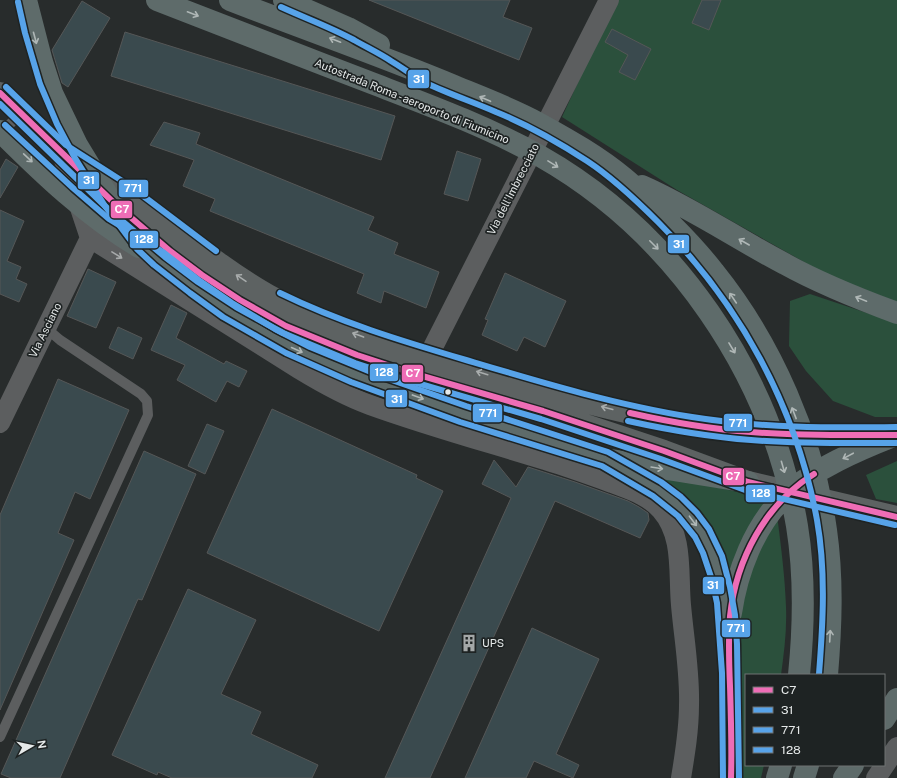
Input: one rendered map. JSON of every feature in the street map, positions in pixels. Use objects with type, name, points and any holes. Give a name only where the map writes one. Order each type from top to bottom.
[{"type":"highway","points":[[26,0],[47,77],[62,114],[75,141],[102,187],[143,244],[159,259],[195,287],[228,310],[289,346],[388,387],[463,414],[604,460],[748,482]]},
{"type":"highway","name":"Autostrada Roma - aeroporto di Fiumicino","points":[[157,0],[416,100],[488,130],[526,149],[569,174],[616,209],[670,261],[709,311],[742,365],[768,421],[781,460],[794,514],[800,555],[804,614],[799,674]]},
{"type":"highway","points":[[230,0],[424,73],[512,110],[538,123],[594,156],[625,178],[692,246],[723,284],[762,345],[794,412],[813,471],[828,547],[831,613],[827,674]]},
{"type":"highway","points":[[284,0],[357,32],[424,73]]},
{"type":"highway","points":[[0,131],[88,212],[118,234],[159,259]]},
{"type":"highway","points":[[625,178],[677,204],[786,265],[860,299],[897,313]]},
{"type":"highway","points":[[729,644],[734,597],[748,552],[765,520],[774,508],[790,492],[808,478],[849,455],[896,435]]},
{"type":"highway","points":[[604,460],[666,495],[684,510],[696,525],[710,550],[720,578],[727,616],[731,724],[731,778]]},
{"type":"highway","points":[[885,717],[897,699]]},
{"type":"highway","points":[[844,778],[852,766]]},
{"type":"main road","points":[[0,93],[114,203],[170,251],[202,275],[240,300],[300,332],[357,355],[412,373],[543,411],[664,451],[748,482],[897,517]]},
{"type":"main road","points":[[61,151],[126,192],[197,247],[269,296],[308,316],[366,338],[533,389],[620,412],[693,425],[751,432],[788,434],[896,435]]},
{"type":"street","name":"Via dell'Imbrecciato","points":[[428,357],[609,0]]},
{"type":"street","points":[[61,151],[90,238],[299,369],[344,394],[380,409],[581,471],[642,494],[655,503],[672,527],[678,547],[681,610],[688,672],[689,722],[681,778]]},
{"type":"street","name":"Via Asciano","points":[[0,423],[90,238]]},
{"type":"street","points":[[344,394],[357,355]]},
{"type":"street","points":[[885,765],[897,747]]},
{"type":"street","points":[[876,778],[884,766]]},
{"type":"lane","points":[[0,134],[21,113]]},
{"type":"lane","points":[[0,737],[148,415],[147,401],[141,394],[60,340],[46,328]]},
{"type":"green space","points":[[616,0],[897,0],[897,302],[827,275],[677,190],[562,117]]},
{"type":"green space","points":[[810,294],[897,323],[897,417],[875,417],[833,401],[806,371],[789,346],[790,301]]},
{"type":"green space","points":[[897,461],[897,503],[876,499],[866,475]]},
{"type":"green space","points":[[651,473],[774,500],[730,571],[718,540],[701,513],[691,501],[679,491],[666,481]]},
{"type":"green space","points":[[777,515],[784,573],[786,607],[786,633],[781,674],[745,674],[745,766],[764,766],[761,778],[741,778],[740,622],[738,608],[744,581]]},
{"type":"building","points":[[369,0],[510,0],[503,17],[532,28],[519,60]]},
{"type":"building","points":[[702,0],[721,0],[709,30],[692,23]]},
{"type":"building","points":[[82,1],[110,18],[68,87],[62,83],[52,50]]},
{"type":"building","points":[[612,29],[651,49],[635,80],[619,72],[628,55],[605,42]]},
{"type":"building","points":[[125,32],[395,116],[381,160],[111,76]]},
{"type":"building","points":[[164,122],[200,133],[196,144],[374,217],[368,230],[398,243],[394,254],[439,272],[426,308],[384,291],[381,303],[357,293],[364,274],[210,211],[215,199],[183,186],[194,160],[150,145]]},
{"type":"building","points":[[457,151],[481,159],[468,201],[444,194]]},
{"type":"building","points":[[6,159],[18,167],[0,198],[0,170]]},
{"type":"building","points":[[0,210],[24,221],[7,261],[21,267],[16,279],[27,284],[19,302],[0,294]]},
{"type":"building","points":[[88,269],[116,282],[96,328],[67,316]]},
{"type":"building","points":[[505,273],[566,301],[545,347],[524,337],[517,351],[482,335],[488,320],[485,319]]},
{"type":"building","points":[[171,305],[187,313],[176,338],[224,364],[226,361],[247,371],[239,387],[227,381],[216,402],[177,380],[185,365],[151,350]]},
{"type":"building","points":[[118,327],[142,338],[133,359],[109,348]]},
{"type":"building","points":[[58,379],[129,410],[90,499],[75,492],[58,533],[74,540],[0,710],[0,515]]},
{"type":"building","points":[[272,409],[417,475],[416,478],[443,491],[379,631],[207,553]]},
{"type":"building","points":[[207,424],[224,431],[205,474],[188,466]]},
{"type":"building","points":[[144,451],[196,474],[142,600],[138,599],[60,778],[11,778],[1,774]]},
{"type":"building","name":"UPS","points":[[494,460],[516,487],[528,467],[628,501],[648,513],[649,520],[640,538],[555,501],[430,778],[385,778],[511,498],[482,484]]},
{"type":"building","points":[[188,589],[256,620],[221,694],[261,712],[251,734],[318,765],[312,778],[172,778],[158,772],[157,775],[112,755]]},
{"type":"building","points":[[532,628],[599,659],[556,754],[579,765],[573,778],[534,761],[526,778],[465,778]]},
{"type":"transit line","name":"31","points":[[18,2],[25,33],[40,84],[57,124],[75,158],[105,206],[137,249],[154,265],[223,317],[286,353],[351,382],[460,422],[602,466],[653,496],[678,516],[695,537],[703,553],[712,580],[717,603],[722,673],[723,778]]},
{"type":"transit line","name":"31","points":[[281,7],[354,40],[382,55],[426,83],[520,122],[565,147],[597,168],[624,190],[658,222],[687,253],[714,287],[738,322],[760,359],[779,397],[795,437],[817,520],[822,558],[822,636],[819,674]]},
{"type":"transit line","name":"771","points":[[6,87],[66,145],[130,186],[216,251]]},
{"type":"transit line","name":"C7","points":[[0,93],[114,203],[170,251],[202,275],[240,300],[286,326],[357,355],[412,373],[543,411],[664,451],[748,482],[897,517]]},
{"type":"transit line","name":"128","points":[[0,104],[108,209],[165,257],[198,282],[236,307],[283,333],[355,363],[410,381],[541,419],[661,459],[745,490],[895,525]]},
{"type":"transit line","name":"771","points":[[5,125],[109,219],[163,252],[200,281],[232,303],[275,329],[310,347],[383,377],[466,406],[608,452],[661,482],[681,497],[697,513],[709,529],[722,556],[730,587],[735,615],[737,644],[739,778]]},
{"type":"transit line","name":"771","points":[[280,293],[348,322],[442,353],[550,385],[635,406],[718,421],[820,427],[897,427]]},
{"type":"transit line","name":"C7","points":[[630,413],[690,425],[751,432],[805,435],[897,435]]},
{"type":"transit line","name":"128","points":[[628,421],[690,433],[751,440],[806,443],[897,443]]},
{"type":"transit line","name":"C7","points":[[731,778],[729,634],[733,595],[746,554],[767,517],[797,486],[814,474]]},
{"type":"place","name":"UPS","points":[[469,643]]}]
